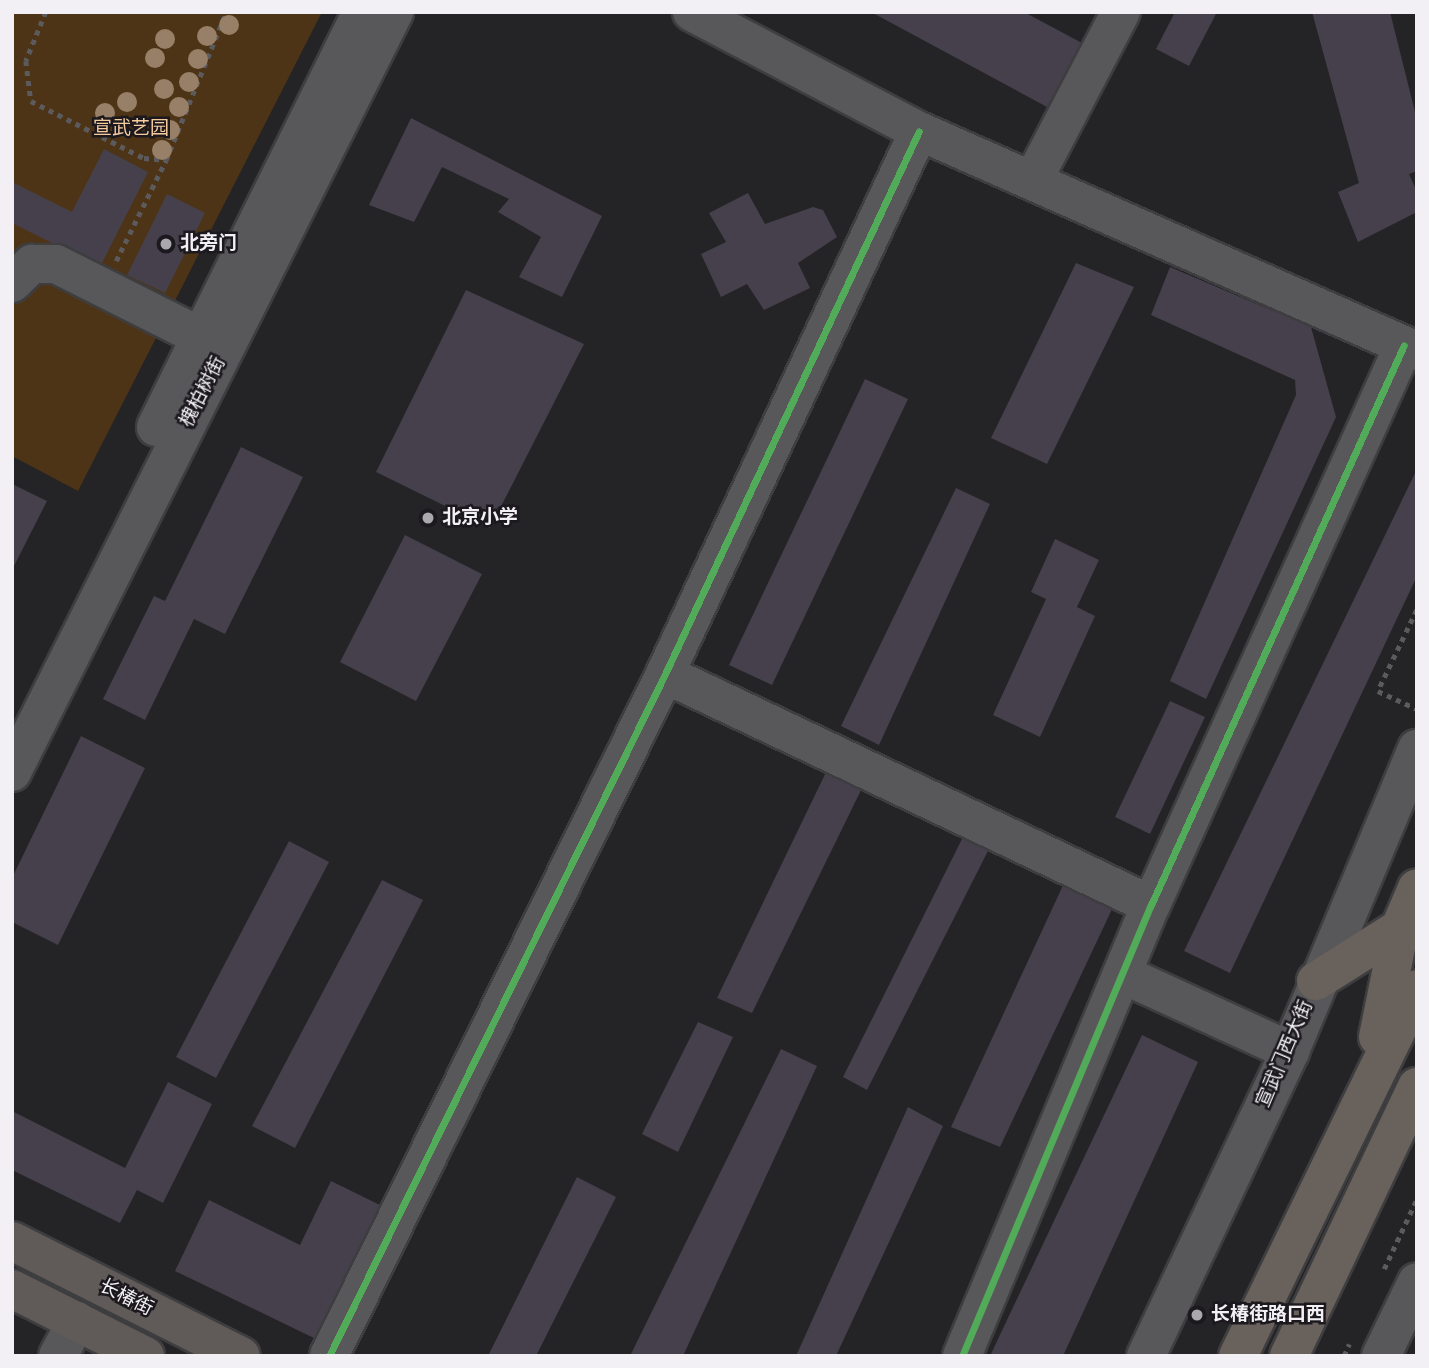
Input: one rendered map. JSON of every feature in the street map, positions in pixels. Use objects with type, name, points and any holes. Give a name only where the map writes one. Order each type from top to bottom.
[{"type":"highway","points":[[1365,1101],[1399,928],[1417,888]]},
{"type":"highway","points":[[1315,981],[1399,928]]},
{"type":"highway","points":[[1238,1356],[1365,1101],[1417,989]]},
{"type":"highway","points":[[1289,1356],[1416,1089]]},
{"type":"main road","name":"长椿街","points":[[12,1241],[241,1356]]},
{"type":"main road","points":[[12,1289],[145,1356]]},
{"type":"street","name":"槐柏树街","points":[[12,716],[362,12]]},
{"type":"street","name":"槐柏树街","points":[[12,772],[394,12]]},
{"type":"street","points":[[692,12],[919,131],[1410,348],[1151,905],[1124,975],[962,1356]]},
{"type":"street","points":[[1033,180],[1121,12]]},
{"type":"street","points":[[329,1356],[665,674],[919,131]]},
{"type":"street","points":[[12,283],[32,264],[45,262],[104,286],[201,337]]},
{"type":"street","points":[[665,674],[1151,905]]},
{"type":"street","name":"宣武门西大街","points":[[1146,1356],[1290,1051],[1315,981],[1417,749]]},
{"type":"street","points":[[1124,975],[1290,1051]]},
{"type":"street","points":[[1381,1356],[1417,1282]]},
{"type":"street","points":[[58,1356],[77,1321]]},
{"type":"path","points":[[46,12],[26,61],[31,101],[144,158],[166,160]]},
{"type":"path","points":[[104,286],[166,160],[226,12]]},
{"type":"path","points":[[1417,610],[1378,691],[1417,709]]},
{"type":"path","points":[[1380,1280],[1417,1199]]},
{"type":"green space","name":"宣武艺园","points":[[12,12],[322,12],[78,491],[12,456]]},
{"type":"building","points":[[871,12],[1024,12],[1082,43],[1047,107]]},
{"type":"building","points":[[1175,12],[1217,12],[1189,66],[1156,49]]},
{"type":"building","points":[[1312,12],[1390,12],[1417,120],[1417,171],[1409,174],[1417,192],[1417,212],[1358,242],[1338,192],[1359,183]]},
{"type":"building","points":[[411,118],[602,216],[562,297],[519,277],[541,237],[498,212],[509,199],[442,167],[414,222],[369,205]]},
{"type":"building","points":[[104,149],[148,172],[100,267],[12,223],[12,182],[72,212]]},
{"type":"building","points":[[748,193],[765,224],[813,207],[823,210],[837,237],[798,263],[810,288],[764,310],[747,284],[721,297],[701,254],[726,242],[709,213]]},
{"type":"building","name":"北旁门","points":[[167,194],[205,213],[165,293],[127,275]]},
{"type":"building","points":[[1076,263],[1134,287],[1047,464],[991,438]]},
{"type":"building","points":[[1170,267],[1311,327],[1336,417],[1206,699],[1170,681],[1296,395],[1295,380],[1151,315]]},
{"type":"building","points":[[466,290],[584,344],[490,528],[376,472]]},
{"type":"building","points":[[865,379],[908,399],[772,685],[729,665]]},
{"type":"building","points":[[241,447],[303,477],[225,634],[194,619],[145,720],[103,699],[154,596],[165,601]]},
{"type":"building","points":[[1417,469],[1417,576],[1230,973],[1184,951]]},
{"type":"building","points":[[12,484],[47,501],[12,570]]},
{"type":"building","points":[[956,488],[990,504],[879,745],[841,726]]},
{"type":"building","points":[[405,535],[482,574],[416,701],[340,662]]},
{"type":"building","points":[[1055,539],[1099,560],[1077,607],[1095,616],[1040,737],[993,715],[1046,599],[1031,592]]},
{"type":"building","points":[[1170,701],[1205,717],[1150,834],[1115,817]]},
{"type":"building","points":[[81,736],[145,768],[58,945],[12,922],[12,878]]},
{"type":"building","points":[[829,766],[864,784],[752,1013],[717,998]]},
{"type":"building","points":[[966,831],[991,845],[867,1090],[843,1077]]},
{"type":"building","points":[[289,841],[329,862],[216,1078],[176,1057]]},
{"type":"building","points":[[382,880],[423,900],[295,1148],[252,1126]]},
{"type":"building","points":[[1065,881],[1114,905],[1000,1147],[951,1127]]},
{"type":"building","points":[[698,1022],[733,1037],[678,1152],[642,1134]]},
{"type":"building","points":[[1142,1035],[1198,1062],[1063,1356],[990,1356]]},
{"type":"building","points":[[781,1049],[817,1066],[683,1356],[630,1356]]},
{"type":"building","points":[[168,1082],[212,1104],[163,1203],[137,1190],[120,1223],[12,1170],[12,1111],[125,1168]]},
{"type":"building","points":[[908,1107],[943,1126],[836,1356],[796,1356]]},
{"type":"building","points":[[577,1177],[616,1197],[536,1356],[488,1356]]},
{"type":"building","points":[[331,1181],[382,1206],[318,1340],[175,1271],[209,1200],[300,1245]]},
{"type":"cycle path","points":[[329,1356],[665,674],[919,131]]},
{"type":"cycle path","points":[[962,1356],[1151,905],[1404,345]]},
{"type":"place","name":"北旁门","points":[[166,244]]},
{"type":"place","name":"北京小学","points":[[428,518]]},
{"type":"place","name":"长椿街路口西","points":[[1197,1315]]}]
